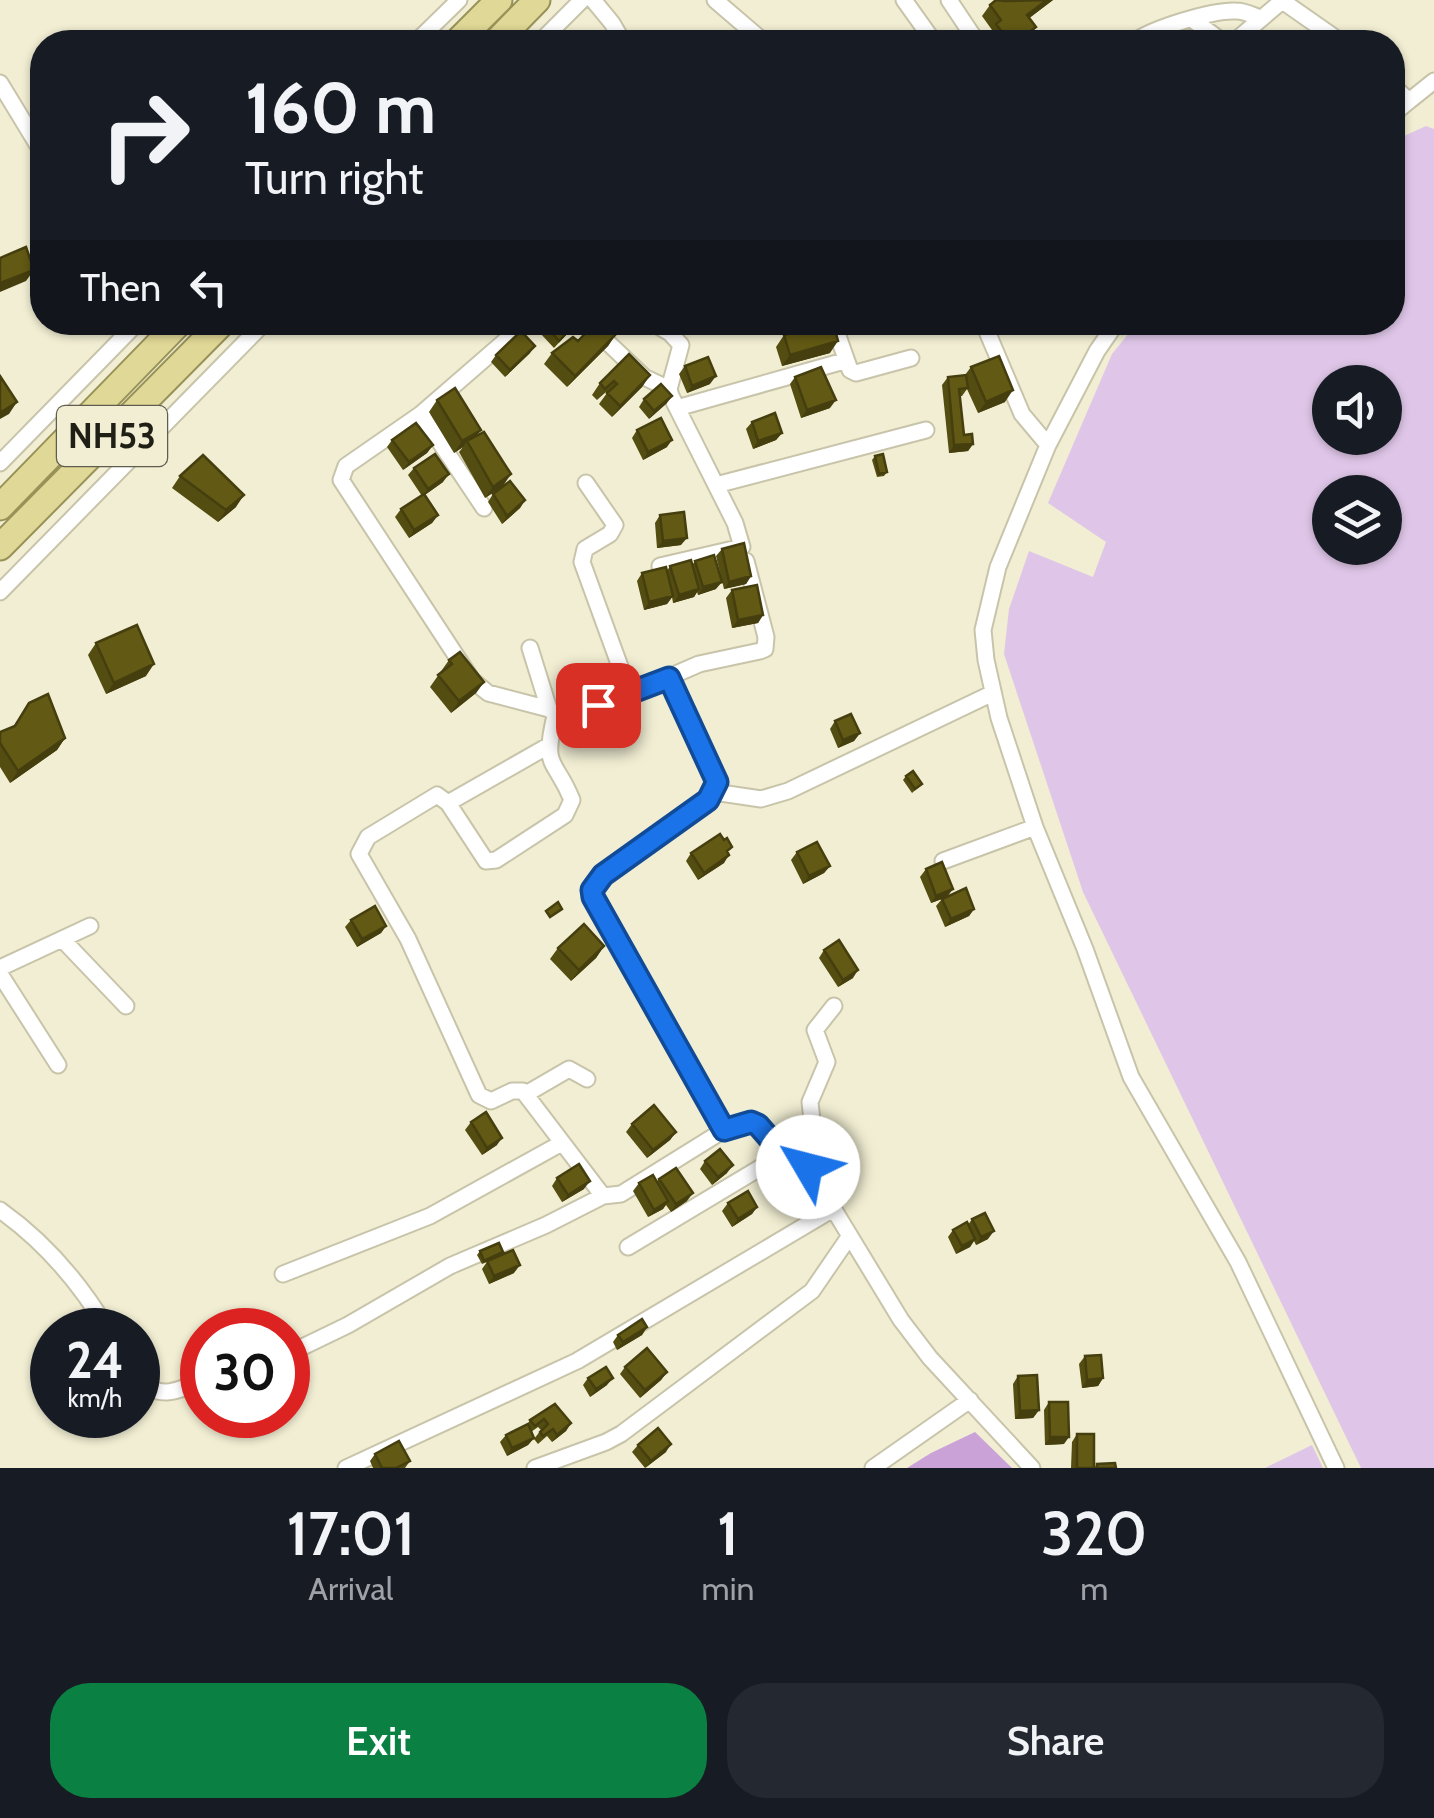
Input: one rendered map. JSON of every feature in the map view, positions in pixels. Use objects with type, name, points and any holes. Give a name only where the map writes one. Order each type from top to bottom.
[{"type":"highway","points":[[469,30],[499,0]]},
{"type":"highway","points":[[508,30],[538,0]]},
{"type":"highway","name":"NH53","points":[[0,507],[167,335]]},
{"type":"highway","name":"NH53","points":[[0,548],[211,335]]},
{"type":"street","points":[[428,30],[458,0]]},
{"type":"street","points":[[552,30],[582,0]]},
{"type":"street","points":[[593,0],[616,30]]},
{"type":"street","points":[[715,0],[750,30]]},
{"type":"street","points":[[904,0],[925,30]]},
{"type":"street","points":[[948,0],[969,30]]},
{"type":"street","points":[[1247,30],[1281,0],[1324,30]]},
{"type":"street","points":[[1161,30],[1222,12],[1242,10],[1260,18]]},
{"type":"street","points":[[1194,20],[1207,30]]},
{"type":"street","points":[[1405,105],[1434,81]]},
{"type":"street","points":[[0,82],[30,132]]},
{"type":"street","points":[[1405,96],[1410,101]]},
{"type":"street","points":[[0,463],[125,335]]},
{"type":"street","points":[[0,592],[251,335]]},
{"type":"street","points":[[512,335],[421,414],[346,466],[341,480],[472,680],[488,693],[567,717],[699,664],[765,648],[766,637],[735,523],[669,390],[644,377],[601,336]]},
{"type":"street","points":[[669,390],[681,346],[672,335]]},
{"type":"street","points":[[837,335],[844,361],[856,372],[911,358]]},
{"type":"street","points":[[989,335],[1022,414],[1048,445]]},
{"type":"street","points":[[1109,335],[1048,445],[988,598],[984,630],[992,693],[1035,827],[1086,949],[1131,1077],[1238,1262],[1336,1468]]},
{"type":"street","points":[[677,408],[844,361]]},
{"type":"street","points":[[421,414],[484,508]]},
{"type":"street","points":[[716,485],[926,430]]},
{"type":"street","points":[[586,483],[615,525],[610,534],[585,549],[582,562],[630,694]]},
{"type":"street","points":[[660,566],[742,547]]},
{"type":"street","points":[[530,648],[552,712],[548,746],[554,771],[570,795],[571,808],[496,860],[486,861],[448,803],[437,795],[368,837],[359,854],[408,939],[479,1095],[491,1102],[518,1089],[526,1094],[603,1196]]},
{"type":"street","points":[[669,678],[713,770],[717,782],[714,792],[603,875],[592,890],[724,1130]]},
{"type":"street","points":[[714,792],[761,799],[788,791],[992,693]]},
{"type":"street","points":[[448,803],[548,746]]},
{"type":"street","points":[[943,861],[1035,827]]},
{"type":"street","points":[[58,1066],[0,971],[90,926]]},
{"type":"street","points":[[62,939],[126,1006]]},
{"type":"street","points":[[808,1167],[813,1130],[810,1102],[827,1062],[814,1030],[834,1006]]},
{"type":"street","points":[[526,1094],[569,1070],[587,1078]]},
{"type":"street","points":[[310,1343],[450,1266],[603,1196],[622,1194],[724,1130],[751,1122],[783,1154],[808,1167],[900,1320],[1032,1468]]},
{"type":"street","points":[[283,1274],[430,1216],[560,1144]]},
{"type":"street","points":[[628,1247],[783,1154]]},
{"type":"street","points":[[346,1468],[577,1361],[833,1209]]},
{"type":"street","points":[[0,1210],[41,1242],[95,1308]]},
{"type":"street","points":[[534,1468],[606,1442],[637,1422],[812,1291],[850,1236]]},
{"type":"street","points":[[872,1468],[970,1400]]},
{"type":"shaded area","points":[[1426,126],[1434,129],[1434,1468],[1361,1468],[1083,892],[1004,654],[1009,609],[1029,551],[1093,577],[1106,542],[1048,503],[1112,354],[1127,335],[1405,335],[1405,136]]},
{"type":"shaded area","points":[[975,1432],[1012,1468],[907,1468],[931,1453]]},
{"type":"shaded area","points":[[1312,1445],[1323,1468],[1265,1468]]},
{"type":"building","points":[[996,0],[1047,0],[1027,15],[1036,27],[1032,30],[1000,30],[996,24],[1001,20],[990,5]]},
{"type":"building","points":[[26,247],[30,272],[0,283],[0,258]]},
{"type":"building","points":[[517,335],[525,335],[535,346],[510,370],[496,355]]},
{"type":"building","points":[[584,335],[615,335],[575,376],[552,353],[573,337],[578,341]]},
{"type":"building","points":[[784,335],[836,335],[838,341],[790,355]]},
{"type":"building","points":[[629,354],[650,375],[620,406],[607,393],[617,384],[614,381],[605,389],[600,383]]},
{"type":"building","points":[[999,356],[1013,390],[986,402],[971,367]]},
{"type":"building","points":[[708,357],[716,376],[692,386],[685,366]]},
{"type":"building","points":[[821,367],[836,400],[807,410],[795,377]]},
{"type":"building","points":[[966,375],[968,388],[959,389],[964,435],[972,434],[973,444],[954,445],[948,377]]},
{"type":"building","points":[[0,376],[17,402],[0,413]]},
{"type":"building","points":[[661,384],[672,396],[654,411],[644,399]]},
{"type":"building","points":[[455,388],[481,430],[462,441],[437,400]]},
{"type":"building","points":[[775,413],[782,433],[758,441],[752,422]]},
{"type":"building","points":[[661,418],[672,440],[648,452],[637,430]]},
{"type":"building","points":[[416,423],[433,445],[409,462],[392,440]]},
{"type":"building","points":[[484,432],[511,474],[493,487],[467,441]]},
{"type":"building","points":[[435,454],[449,474],[428,489],[414,468]]},
{"type":"building","points":[[883,454],[887,472],[879,474],[875,456]]},
{"type":"building","points":[[203,455],[244,495],[226,510],[180,476]]},
{"type":"building","points":[[510,481],[525,500],[507,516],[493,494]]},
{"type":"building","points":[[424,494],[438,515],[414,530],[401,509]]},
{"type":"building","points":[[684,512],[687,538],[663,541],[660,515]]},
{"type":"building","points":[[744,543],[751,576],[729,582],[722,549]]},
{"type":"building","points":[[714,555],[722,582],[703,587],[695,561]]},
{"type":"building","points":[[691,560],[699,589],[679,595],[670,566]]},
{"type":"building","points":[[666,567],[673,596],[649,602],[642,573]]},
{"type":"building","points":[[757,585],[763,615],[738,620],[732,590]]},
{"type":"building","points":[[137,625],[154,664],[114,683],[96,643]]},
{"type":"building","points":[[460,652],[484,682],[459,701],[438,675]]},
{"type":"building","points":[[48,694],[65,738],[18,771],[0,743],[0,732],[15,726],[29,703]]},
{"type":"building","points":[[851,714],[860,733],[843,740],[835,721]]},
{"type":"building","points":[[913,771],[922,784],[915,789],[906,776]]},
{"type":"building","points":[[720,834],[732,847],[727,851],[729,855],[704,873],[691,853]]},
{"type":"building","points":[[817,842],[830,866],[809,876],[797,852]]},
{"type":"building","points":[[942,862],[953,889],[936,896],[926,869]]},
{"type":"building","points":[[966,888],[974,909],[951,919],[942,899]]},
{"type":"building","points":[[558,902],[562,909],[550,917],[546,911]]},
{"type":"building","points":[[375,906],[386,926],[362,939],[351,920]]},
{"type":"building","points":[[584,924],[604,946],[579,970],[558,948]]},
{"type":"building","points":[[839,940],[858,970],[843,980],[824,950]]},
{"type":"building","points":[[654,1105],[676,1132],[653,1150],[632,1124]]},
{"type":"building","points":[[486,1112],[502,1138],[487,1148],[471,1122]]},
{"type":"building","points":[[720,1149],[733,1165],[718,1177],[705,1161]]},
{"type":"building","points":[[579,1164],[590,1181],[568,1195],[557,1178]]},
{"type":"building","points":[[676,1168],[693,1193],[676,1204],[659,1179]]},
{"type":"building","points":[[653,1175],[668,1201],[654,1210],[639,1183]]},
{"type":"building","points":[[748,1191],[757,1207],[738,1219],[728,1203]]},
{"type":"building","points":[[985,1213],[994,1231],[981,1237],[972,1219]]},
{"type":"building","points":[[967,1222],[975,1239],[962,1246],[953,1230]]},
{"type":"building","points":[[499,1243],[503,1252],[484,1261],[480,1251]]},
{"type":"building","points":[[513,1250],[520,1265],[494,1276],[487,1261]]},
{"type":"building","points":[[642,1319],[647,1327],[623,1342],[618,1335]]},
{"type":"building","points":[[647,1348],[667,1372],[645,1390],[625,1367]]},
{"type":"building","points":[[1101,1355],[1103,1378],[1087,1380],[1085,1356]]},
{"type":"building","points":[[606,1367],[613,1378],[596,1389],[588,1378]]},
{"type":"building","points":[[1037,1375],[1039,1410],[1020,1411],[1018,1376]]},
{"type":"building","points":[[1049,1402],[1068,1402],[1069,1437],[1050,1437]]},
{"type":"building","points":[[555,1404],[571,1423],[557,1435],[553,1429],[543,1436],[540,1432],[548,1424],[544,1419],[535,1426],[530,1420]]},
{"type":"building","points":[[528,1424],[534,1438],[512,1448],[506,1435]]},
{"type":"building","points":[[658,1428],[671,1444],[651,1461],[638,1445]]},
{"type":"building","points":[[1077,1434],[1094,1434],[1094,1468],[1077,1468]]},
{"type":"building","points":[[399,1441],[410,1461],[396,1468],[382,1468],[375,1454]]},
{"type":"building","points":[[1115,1463],[1116,1468],[1097,1468],[1097,1464]]},
{"type":"route","points":[[598,705],[669,678],[717,782],[708,800],[603,875],[592,890],[593,897],[724,1130],[742,1122],[758,1125],[783,1154],[808,1167]]}]
